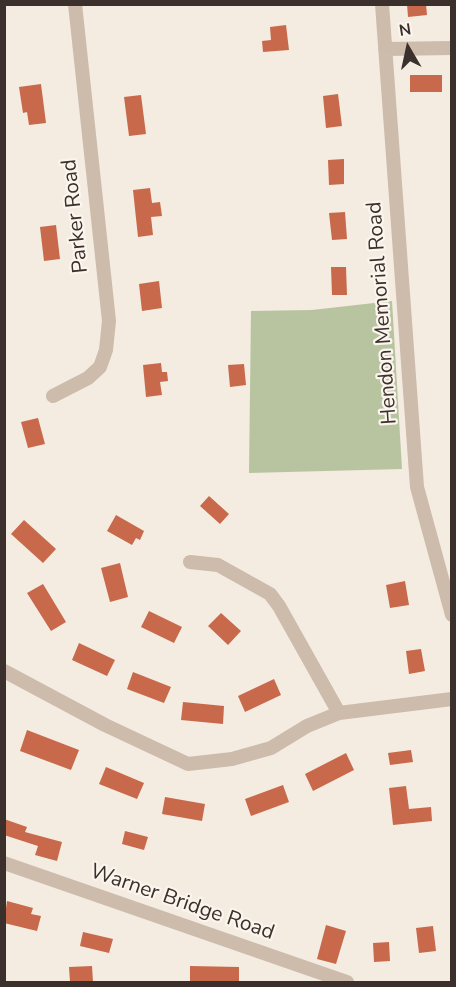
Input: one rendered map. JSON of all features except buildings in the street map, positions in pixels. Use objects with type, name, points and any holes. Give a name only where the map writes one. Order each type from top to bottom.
[{"type":"street","name":"Parker Road","points":[[53,396],[88,378],[100,367],[106,350],[109,321],[75,4]]},
{"type":"street","name":"Hendon Memorial Road","points":[[382,4],[417,487],[452,615]]},
{"type":"street","points":[[385,49],[452,48]]},
{"type":"street","points":[[190,562],[218,565],[270,594],[339,713]]},
{"type":"street","points":[[4,671],[188,764],[232,759],[271,748],[307,726],[339,713],[452,699]]},
{"type":"street","name":"Warner Bridge Road","points":[[4,863],[347,982]]},
{"type":"green space","points":[[392,301],[402,469],[249,473],[251,311],[312,310]]}]
